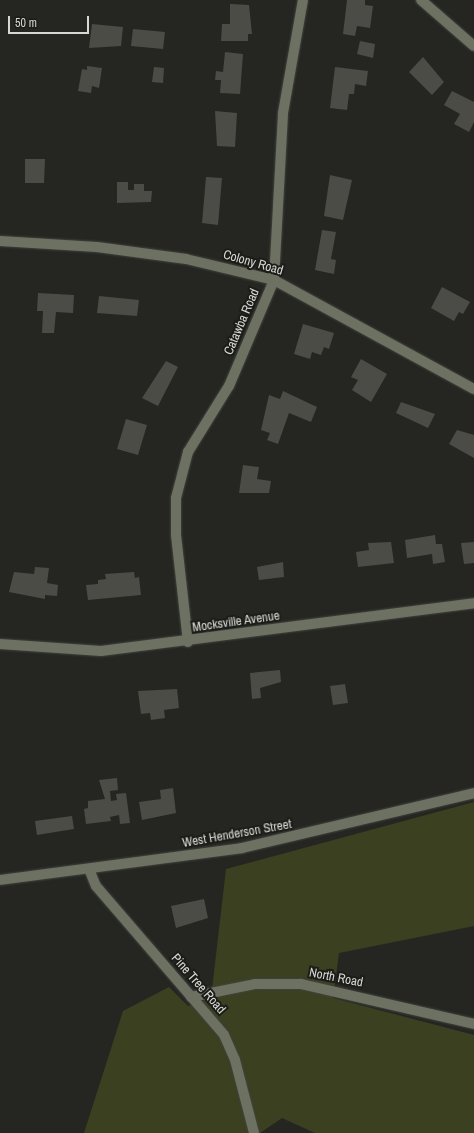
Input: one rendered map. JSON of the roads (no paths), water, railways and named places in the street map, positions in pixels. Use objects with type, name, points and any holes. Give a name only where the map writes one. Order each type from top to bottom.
[{"type":"street","name":"Catawba Road","points":[[188,642],[176,535],[176,498],[188,452],[229,386],[274,280],[283,113],[303,0]]},
{"type":"street","points":[[421,0],[474,46]]},
{"type":"street","name":"Colony Road","points":[[0,241],[97,247],[186,259],[274,280],[474,389]]},
{"type":"street","name":"Mocksville Avenue","points":[[0,644],[101,651],[188,642],[474,603]]},
{"type":"street","name":"West Henderson Street","points":[[0,880],[242,848],[474,793]]},
{"type":"street","name":"Pine Tree Road","points":[[89,869],[96,886],[228,1041],[254,1133]]},
{"type":"street","name":"North Road","points":[[192,997],[255,984],[286,983],[342,991],[474,1024]]}]
